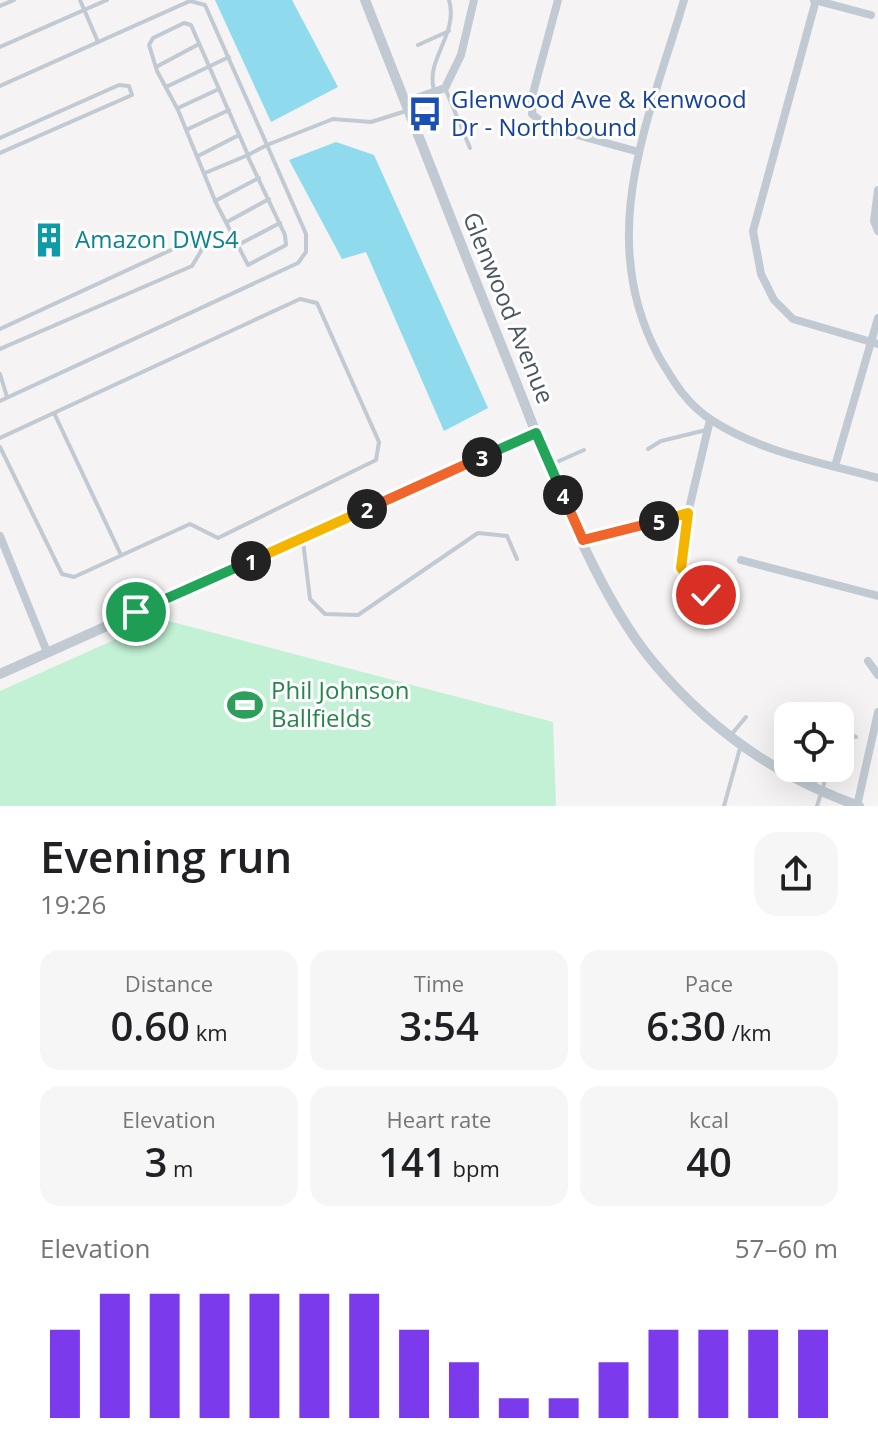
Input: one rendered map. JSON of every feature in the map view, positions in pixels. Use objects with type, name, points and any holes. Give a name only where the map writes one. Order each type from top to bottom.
[{"type":"street","name":"Glenwood Avenue","points":[[365,0],[536,433],[583,540],[627,628],[689,702],[725,734],[818,791],[858,806]]},
{"type":"street","points":[[406,106],[445,88],[461,55],[474,0]]},
{"type":"street","points":[[558,0],[533,93],[532,114],[548,127],[639,152]]},
{"type":"street","points":[[684,0],[639,152],[630,197],[626,246],[638,303],[653,345],[679,392],[710,420],[765,446],[878,478]]},
{"type":"street","points":[[871,15],[816,0],[753,231],[761,274],[774,300],[793,319],[875,343]]},
{"type":"street","points":[[878,190],[874,221],[878,231]]},
{"type":"street","points":[[835,466],[875,343],[878,318]]},
{"type":"street","points":[[706,595],[681,568],[688,513],[710,420]]},
{"type":"street","points":[[0,674],[536,433]]},
{"type":"street","points":[[583,540],[688,513]]},
{"type":"street","points":[[0,536],[47,652]]},
{"type":"street","points":[[741,560],[878,596]]},
{"type":"street","points":[[868,661],[878,675]]},
{"type":"street","points":[[858,806],[878,712]]},
{"type":"lane","points":[[0,6],[14,0]]},
{"type":"lane","points":[[80,0],[98,42]]},
{"type":"lane","points":[[0,47],[107,0]]},
{"type":"lane","points":[[435,92],[430,77],[451,30],[449,0]]},
{"type":"lane","points":[[0,86],[190,1],[205,5],[306,234],[306,252],[298,263],[0,401]]},
{"type":"lane","points":[[188,22],[209,66],[287,243],[250,265],[245,262],[215,201],[178,110],[155,67],[149,45],[153,38],[188,22]]},
{"type":"lane","points":[[418,45],[451,30]]},
{"type":"lane","points":[[155,67],[199,44]]},
{"type":"lane","points":[[166,88],[229,57]]},
{"type":"lane","points":[[0,138],[119,85],[129,86],[132,95],[0,153]]},
{"type":"lane","points":[[445,88],[470,148]]},
{"type":"lane","points":[[178,110],[219,89]]},
{"type":"lane","points":[[205,173],[333,119],[371,122],[406,106]]},
{"type":"lane","points":[[186,130],[229,110]]},
{"type":"lane","points":[[198,156],[239,135]]},
{"type":"lane","points":[[215,201],[259,178]]},
{"type":"lane","points":[[227,222],[269,199]]},
{"type":"lane","points":[[238,245],[280,223]]},
{"type":"lane","points":[[0,329],[186,243],[197,245],[201,251],[192,266],[0,349]]},
{"type":"lane","points":[[0,438],[300,299],[317,303],[379,442],[376,460],[218,538],[190,524],[74,577],[62,574],[0,447]]},
{"type":"lane","points":[[0,374],[7,397]]},
{"type":"lane","points":[[54,413],[121,555]]},
{"type":"lane","points":[[648,449],[661,441],[707,430]]},
{"type":"lane","points":[[550,465],[584,450]]},
{"type":"lane","points":[[302,538],[310,599],[325,614],[358,615],[478,533],[507,536],[517,559]]},
{"type":"lane","points":[[725,734],[746,717]]},
{"type":"lane","points":[[724,806],[741,745]]},
{"type":"lane","points":[[817,806],[819,782]]},
{"type":"lane","points":[[818,791],[822,782]]},
{"type":"green space","name":"Phil Johnson Ballfields","points":[[161,619],[553,722],[556,806],[0,806],[0,691]]},
{"type":"water","points":[[215,0],[292,0],[338,87],[271,122]]},
{"type":"water","points":[[336,142],[374,155],[488,408],[444,431],[366,252],[342,259],[289,160]]},
{"type":"place","name":"Glenwood Ave & Kenwood Dr - Northbound","points":[[425,114]]},
{"type":"place","name":"Amazon DWS4","points":[[49,240]]},
{"type":"place","name":"Phil Johnson Ballfields","points":[[245,705]]},
{"type":"route","points":[[136,612],[536,433],[583,540],[688,513],[681,568],[706,595]]}]
